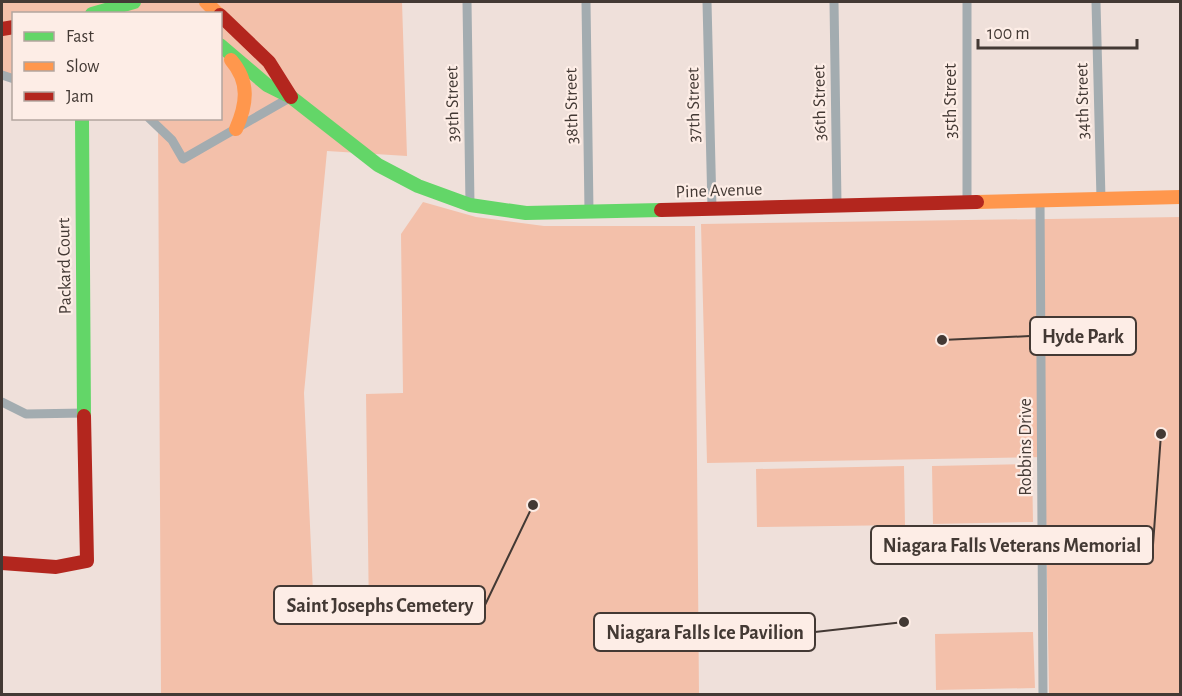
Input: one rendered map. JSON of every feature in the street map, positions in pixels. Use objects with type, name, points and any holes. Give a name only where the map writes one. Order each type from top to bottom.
[{"type":"main road","points":[[99,12],[134,2]]},
{"type":"main road","points":[[222,17],[269,62],[291,97]]},
{"type":"main road","points":[[222,47],[267,85],[291,97]]},
{"type":"main road","points":[[222,53],[234,63],[245,81],[244,111],[236,129]]},
{"type":"main road","name":"Pine Avenue","points":[[291,97],[378,165],[418,186],[470,205],[526,213],[1180,197]]},
{"type":"main road","name":"Packard Court","points":[[2,563],[31,566],[76,565],[87,561],[81,272],[82,120]]},
{"type":"street","name":"39th Street","points":[[467,2],[470,205]]},
{"type":"street","name":"38th Street","points":[[586,2],[589,211]]},
{"type":"street","name":"37th Street","points":[[708,2],[712,208]]},
{"type":"street","name":"36th Street","points":[[834,2],[837,204]]},
{"type":"street","name":"35th Street","points":[[966,2],[967,201]]},
{"type":"street","name":"34th Street","points":[[1096,2],[1101,199]]},
{"type":"street","points":[[151,120],[172,140],[183,159],[291,97]]},
{"type":"street","name":"Robbins Drive","points":[[1040,200],[1043,694]]},
{"type":"street","points":[[2,402],[27,414],[85,413]]},
{"type":"shaded area","points":[[2,2],[402,2],[407,156],[327,151],[304,393],[314,614],[369,616],[366,394],[403,393],[401,234],[423,202],[476,217],[544,226],[695,226],[699,694],[161,694],[158,120],[222,120],[222,12],[12,12],[12,75],[2,72]]},
{"type":"shaded area","points":[[1180,217],[1180,694],[1049,694],[1045,457],[707,463],[701,224]]},
{"type":"shaded area","points":[[1032,464],[1033,522],[933,524],[932,466]]},
{"type":"shaded area","points":[[904,466],[905,525],[757,527],[756,469]]},
{"type":"shaded area","points":[[1033,632],[1035,688],[936,690],[935,634]]},
{"type":"traffic: fast","points":[[99,12],[134,2]]},
{"type":"traffic: fast","points":[[222,47],[267,85],[291,97],[378,165],[418,186],[470,205],[526,213],[661,210]]},
{"type":"traffic: fast","points":[[82,120],[84,416]]},
{"type":"traffic: slow","points":[[206,2],[216,12]]},
{"type":"traffic: slow","points":[[231,60],[241,77],[245,93],[243,111],[236,129]]},
{"type":"traffic: slow","points":[[977,202],[1180,197]]},
{"type":"traffic: jam","points":[[222,17],[269,62],[291,97]]},
{"type":"traffic: jam","points":[[2,29],[12,27]]},
{"type":"traffic: jam","points":[[661,210],[977,202]]},
{"type":"traffic: jam","points":[[2,563],[56,567],[87,561],[84,416]]},
{"type":"place","name":"Hyde Park","points":[[942,340]]},
{"type":"place","name":"Niagara Falls Veterans Memorial","points":[[1161,434]]},
{"type":"place","name":"Saint Josephs Cemetery","points":[[533,505]]},
{"type":"place","name":"Niagara Falls Ice Pavilion","points":[[904,622]]}]
